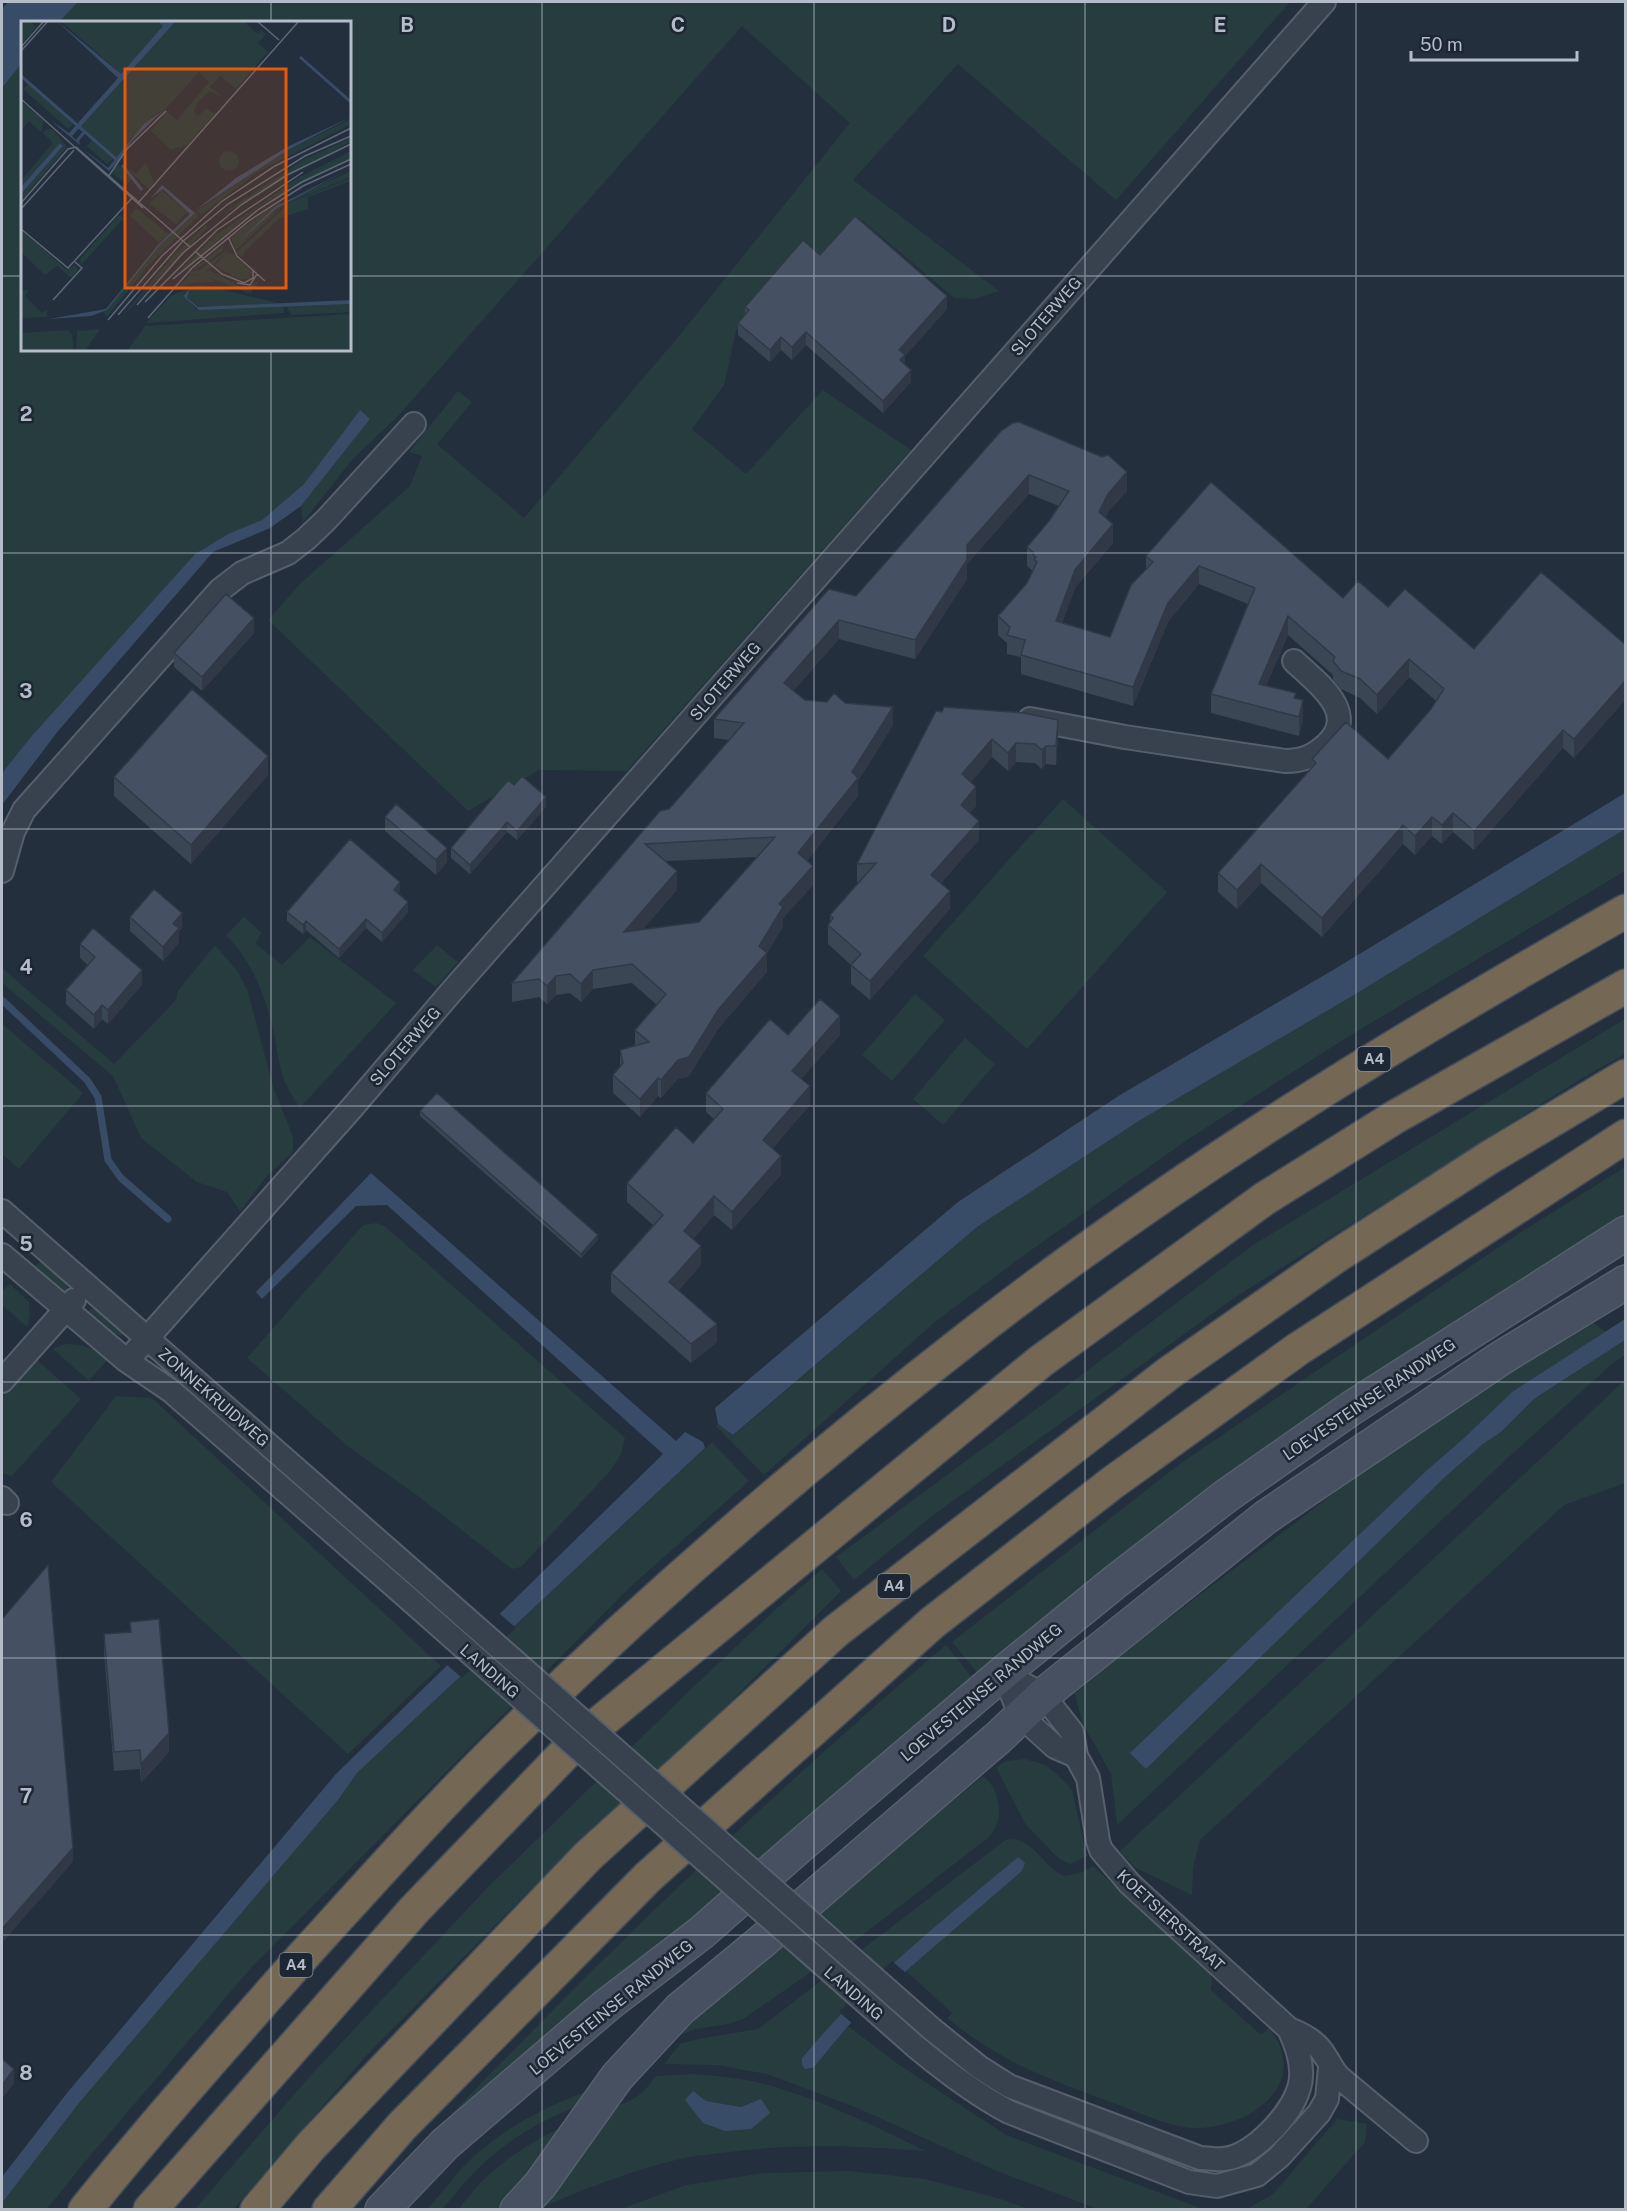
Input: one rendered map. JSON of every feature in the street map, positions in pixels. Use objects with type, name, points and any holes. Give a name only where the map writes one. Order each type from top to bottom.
[{"type":"highway","name":"A4","points":[[85,2210],[155,2124],[371,1881],[517,1728],[750,1516],[970,1336],[1130,1219],[1300,1103],[1515,973],[1626,911]]},
{"type":"highway","points":[[150,2210],[415,1909],[574,1744],[1041,1361],[1264,1199],[1395,1117],[1626,986]]},
{"type":"highway","name":"A4","points":[[257,2210],[311,2146],[588,1856],[836,1631],[1178,1366],[1335,1257],[1490,1157],[1626,1076]]},
{"type":"highway","points":[[329,2210],[402,2126],[648,1877],[932,1623],[1112,1483],[1298,1349],[1626,1136]]},
{"type":"street","name":"SLOTERWEG","points":[[127,1360],[351,1109],[489,949],[1324,2]]},
{"type":"street","points":[[2,871],[13,832],[24,810],[220,590],[242,573],[288,553],[306,539],[414,424]]},
{"type":"street","points":[[1008,715],[1125,737],[1285,761],[1300,761],[1314,755],[1333,738],[1338,728],[1339,717],[1337,706],[1331,697],[1294,661]]},
{"type":"street","name":"ZONNEKRUIDWEG","points":[[2,1210],[426,1583]]},
{"type":"street","name":"LOEVESTEINSE RANDWEG","points":[[382,2210],[445,2144],[607,2005],[701,1933],[1003,1673],[1115,1582],[1226,1496],[1353,1407],[1626,1233]]},
{"type":"street","name":"ZONNEKRUIDWEG","points":[[2,1254],[65,1310],[127,1360],[171,1390],[409,1599]]},
{"type":"street","points":[[517,2210],[547,2176],[617,2077],[680,2009],[760,1943],[1032,1706],[1266,1517],[1501,1358],[1626,1282]]},
{"type":"street","points":[[2,1381],[87,1285]]},
{"type":"street","name":"LANDING","points":[[426,1583],[933,2030],[980,2067],[1009,2086],[1200,2158],[1225,2159],[1245,2152],[1267,2135],[1290,2107],[1300,2087],[1301,2066],[1290,2029]]},
{"type":"street","name":"LANDING","points":[[409,1599],[951,2077],[1009,2112],[1189,2182],[1217,2186],[1257,2175],[1279,2157],[1319,2113],[1327,2098],[1330,2068]]},
{"type":"street","name":"KOETSIERSTRAAT","points":[[1003,1673],[1032,1706],[1054,1747],[1076,1756]]},
{"type":"street","name":"KOETSIERSTRAAT","points":[[1032,1706],[1072,1732],[1076,1756],[1088,1778],[1101,1850],[1130,1884],[1290,2029],[1313,2042],[1327,2058],[1330,2068],[1416,2141]]},
{"type":"green space","points":[[78,2],[1290,2],[1116,200],[958,64],[853,180],[999,291],[974,299],[954,298],[862,220],[818,266],[803,253],[736,331],[724,385],[692,429],[746,474],[823,390],[911,450],[627,771],[539,770],[468,811],[268,620],[301,583],[410,486],[422,456],[409,452],[458,391],[472,402],[437,444],[524,518],[679,336],[850,123],[742,26],[398,416],[352,460],[303,522],[301,506],[370,419],[360,410],[304,484],[262,520],[230,533],[195,554],[2,773],[2,88],[21,64],[21,351],[351,351],[351,21],[60,21]]},
{"type":"green space","points":[[1063,799],[1167,892],[1027,1049],[923,956]]},
{"type":"green space","points":[[1625,829],[1625,871],[1346,1038],[1190,1138],[1020,1258],[936,1321],[764,1475],[716,1426],[718,1424],[734,1435],[977,1227],[1137,1122],[1349,998]]},
{"type":"green space","points":[[244,917],[262,933],[255,943],[282,965],[310,937],[396,1003],[300,1108],[283,1075],[271,1020],[257,981],[244,957],[226,935]]},
{"type":"green space","points":[[215,945],[239,973],[248,992],[273,1086],[293,1137],[293,1152],[266,1177],[240,1211],[227,1192],[197,1182],[141,1138],[113,1076],[2,983],[2,968],[114,1064],[176,1000],[178,991]]},
{"type":"green space","points":[[437,945],[458,962],[436,987],[413,970]]},
{"type":"green space","points":[[915,994],[945,1020],[892,1081],[862,1055]]},
{"type":"green space","points":[[1625,1019],[1625,1054],[1581,1079],[1237,1296],[932,1516],[854,1580],[836,1557],[1253,1245]]},
{"type":"green space","points":[[2,1024],[83,1093],[19,1169],[2,1154]]},
{"type":"green space","points":[[965,1038],[995,1064],[943,1125],[913,1099]]},
{"type":"green space","points":[[1625,1167],[1625,1215],[1542,1265],[1376,1374],[979,1675],[952,1642],[1181,1463],[1521,1232]]},
{"type":"green space","points":[[377,1223],[386,1227],[625,1438],[621,1454],[611,1470],[521,1567],[512,1569],[414,1493],[350,1448],[247,1358],[363,1225]]},
{"type":"green space","points":[[44,1259],[67,1280],[67,1289],[62,1293],[35,1272],[36,1265]]},
{"type":"green space","points":[[10,1284],[29,1302],[30,1315],[27,1327],[2,1305],[2,1291]]},
{"type":"green space","points":[[90,1309],[99,1309],[123,1334],[121,1336],[88,1322],[86,1315]]},
{"type":"green space","points":[[1588,1318],[1606,1332],[1512,1392],[1426,1471],[1131,1753],[1146,1769],[1445,1477],[1483,1444],[1501,1432],[1534,1399],[1625,1340],[1625,1355],[1612,1364],[1510,1456],[1117,1825],[1111,1774],[1082,1722],[1075,1694],[1111,1662],[1402,1442]]},
{"type":"green space","points":[[65,1344],[88,1347],[108,1359],[89,1381],[53,1349]]},
{"type":"green space","points":[[36,1359],[81,1399],[12,1476],[2,1473],[2,1397]]},
{"type":"green space","points":[[1625,1380],[1625,1483],[1564,1505],[1200,1840],[1193,1868],[1192,1895],[1134,1867],[1120,1851]]},
{"type":"green space","points":[[116,1396],[152,1398],[441,1666],[348,1754],[51,1482]]},
{"type":"green space","points":[[712,1442],[749,1481],[628,1589],[251,1968],[47,2209],[2,2209],[2,2203],[79,2103],[338,1800],[357,1773]]},
{"type":"green space","points":[[822,1569],[841,1591],[710,1722],[525,1895],[365,2057],[234,2209],[194,2210],[312,2074],[487,1888],[685,1695]]},
{"type":"green space","points":[[946,1645],[975,1681],[374,2209],[364,2210],[478,2086],[639,1925],[812,1762]]},
{"type":"green space","points":[[1025,1759],[1046,1765],[1072,1790],[1087,1856],[1070,1864],[1059,1859],[1026,1825],[996,1767],[1006,1761]]},
{"type":"green space","points":[[985,1777],[995,1791],[999,1806],[997,1822],[989,1837],[846,1948],[743,2019],[696,2029],[675,2037],[650,2066],[637,2068],[658,2039]]},
{"type":"green space","points":[[1010,1839],[1026,1844],[1051,1867],[1065,1876],[1083,1872],[1093,1866],[1209,1972],[1212,1979],[1211,1990],[1261,2035],[1269,2028],[1281,2049],[1284,2064],[1278,2087],[1271,2096],[1244,2117],[1222,2125],[1190,2128],[1170,2124],[1030,2070],[989,2048],[947,2018],[952,2013],[906,1971],[1022,1871],[1018,1857],[878,1978],[826,2030],[802,2058],[814,2067],[848,2026],[898,2064],[1006,2135],[1203,2209],[1098,2209],[997,2171],[855,2107],[767,2074],[716,2065],[664,2064],[680,2044],[758,2029],[1004,1841]]},
{"type":"green space","points":[[691,2074],[740,2079],[769,2085],[829,2106],[926,2151],[804,2146],[695,2156],[628,2174],[538,2209],[598,2111],[637,2097],[656,2076]],"holes":[[[761,2099],[703,2123],[706,2101],[741,2107]]]},
{"type":"green space","points":[[596,2088],[593,2101],[544,2121],[513,2139],[485,2161],[442,2209],[427,2210],[463,2167],[492,2141],[542,2110]]},
{"type":"green space","points":[[580,2118],[509,2209],[458,2210],[479,2184],[504,2162],[541,2138]]},
{"type":"green space","points":[[1337,2119],[1367,2124],[1365,2142],[1306,2209],[1247,2209],[1273,2194]]},
{"type":"green space","points":[[848,2171],[925,2179],[1001,2199],[1028,2209],[621,2209],[686,2185],[764,2173]]},
{"type":"water","points":[[8,2],[78,2],[60,21],[21,21],[21,64],[2,88],[2,9]]},
{"type":"water","points":[[360,410],[370,419],[301,506],[270,528],[213,552],[58,731],[2,805],[2,773],[31,737],[195,554],[230,533],[262,520],[304,484]]},
{"type":"water","points":[[1625,793],[1625,829],[1349,998],[1137,1122],[977,1227],[733,1435],[718,1424],[715,1408],[958,1202],[1120,1095],[1333,970]]},
{"type":"water","points":[[371,1173],[676,1441],[685,1432],[703,1442],[705,1448],[357,1773],[338,1800],[79,2103],[2,2203],[2,2177],[67,2093],[336,1774],[663,1454],[387,1205],[356,1206],[262,1299],[256,1292]]},
{"type":"water","points":[[1625,1319],[1625,1340],[1534,1399],[1501,1432],[1483,1444],[1445,1477],[1146,1769],[1130,1753],[1512,1392]]},
{"type":"water","points":[[1018,1857],[1025,1863],[1022,1871],[906,1971],[848,2026],[814,2067],[805,2069],[802,2065],[802,2058],[852,2003],[961,1904]]},
{"type":"water","points":[[693,2091],[706,2101],[741,2107],[761,2099],[770,2113],[751,2129],[725,2131],[703,2123],[685,2100]]},
{"type":"pier","points":[[499,1613],[516,1628],[462,1678],[446,1664]]},
{"type":"pier","points":[[892,1961],[907,1974],[854,2025],[839,2012]]},
{"type":"building","points":[[855,216],[947,296],[899,350],[905,355],[900,360],[911,370],[883,401],[806,332],[792,347],[781,337],[770,350],[738,323],[749,310],[745,307],[803,240],[820,255]]},
{"type":"building","points":[[1019,422],[1102,457],[1108,455],[1127,472],[1108,494],[1099,512],[1113,524],[1075,570],[1056,621],[1110,637],[1131,585],[1153,562],[1146,556],[1211,482],[1343,598],[1358,581],[1388,607],[1405,589],[1474,649],[1541,572],[1626,645],[1626,680],[1574,739],[1563,730],[1474,831],[1453,813],[1442,825],[1432,817],[1415,836],[1403,825],[1322,918],[1261,864],[1237,890],[1218,873],[1316,763],[1312,759],[1346,722],[1388,759],[1431,709],[1444,689],[1409,659],[1377,695],[1360,679],[1341,671],[1333,661],[1335,657],[1288,616],[1259,684],[1296,693],[1294,698],[1303,700],[1299,717],[1211,694],[1255,588],[1199,566],[1168,603],[1133,687],[1021,655],[1025,640],[1007,635],[1010,627],[998,616],[1027,583],[1037,562],[1034,559],[1036,557],[1034,553],[1027,547],[1049,521],[1069,491],[1029,475],[967,545],[967,560],[915,640],[839,620],[784,683],[805,700],[827,702],[834,693],[845,703],[893,707],[852,772],[858,778],[798,853],[813,866],[779,904],[783,907],[759,946],[767,953],[718,1010],[689,1057],[678,1060],[640,1099],[613,1075],[623,1063],[620,1050],[649,1042],[635,1030],[666,994],[632,964],[593,970],[581,984],[570,974],[556,976],[547,986],[539,979],[512,983],[660,811],[669,809],[744,723],[714,719],[829,589],[856,596],[1001,431]],"holes":[[[775,837],[699,922],[624,932],[677,871],[645,844]]]},
{"type":"building","points":[[226,594],[254,618],[202,677],[174,653]]},
{"type":"building","points":[[192,689],[268,756],[191,845],[114,777]]},
{"type":"building","points":[[944,707],[1024,713],[1058,720],[1056,746],[1046,746],[1042,750],[1035,744],[1016,743],[1008,753],[992,739],[962,774],[976,787],[961,805],[979,821],[931,875],[950,891],[870,981],[851,965],[861,954],[828,925],[833,918],[830,915],[876,863],[857,864],[936,711],[942,712]]},
{"type":"building","points":[[522,776],[546,797],[517,831],[507,822],[470,865],[451,848],[508,780],[514,785]]},
{"type":"building","points":[[396,804],[447,848],[436,860],[385,817]]},
{"type":"building","points":[[350,839],[400,882],[394,890],[408,902],[382,933],[366,919],[339,949],[306,921],[303,925],[287,912]]},
{"type":"building","points":[[154,889],[182,913],[173,924],[179,928],[163,947],[130,917]]},
{"type":"building","points":[[93,928],[142,970],[108,1010],[102,1005],[94,1015],[66,990],[95,957],[80,944]]},
{"type":"building","points":[[820,999],[840,1016],[792,1071],[810,1086],[763,1140],[781,1156],[732,1212],[714,1196],[684,1231],[701,1246],[669,1282],[717,1324],[691,1344],[611,1273],[663,1215],[627,1183],[676,1127],[693,1143],[723,1109],[706,1093],[770,1019],[788,1035]]},
{"type":"building","points":[[437,1093],[598,1235],[581,1254],[420,1111]]},
{"type":"building","points":[[48,1565],[73,1848],[2,1929],[2,1619]]},
{"type":"building","points":[[159,1619],[169,1733],[141,1764],[140,1750],[114,1752],[104,1634],[131,1632],[130,1622]]},
{"type":"building","points":[[2,2059],[14,2069],[2,2085]]},
{"type":"waterway","points":[[2,1000],[87,1080],[98,1097],[108,1160],[121,1178],[168,1219]]}]
